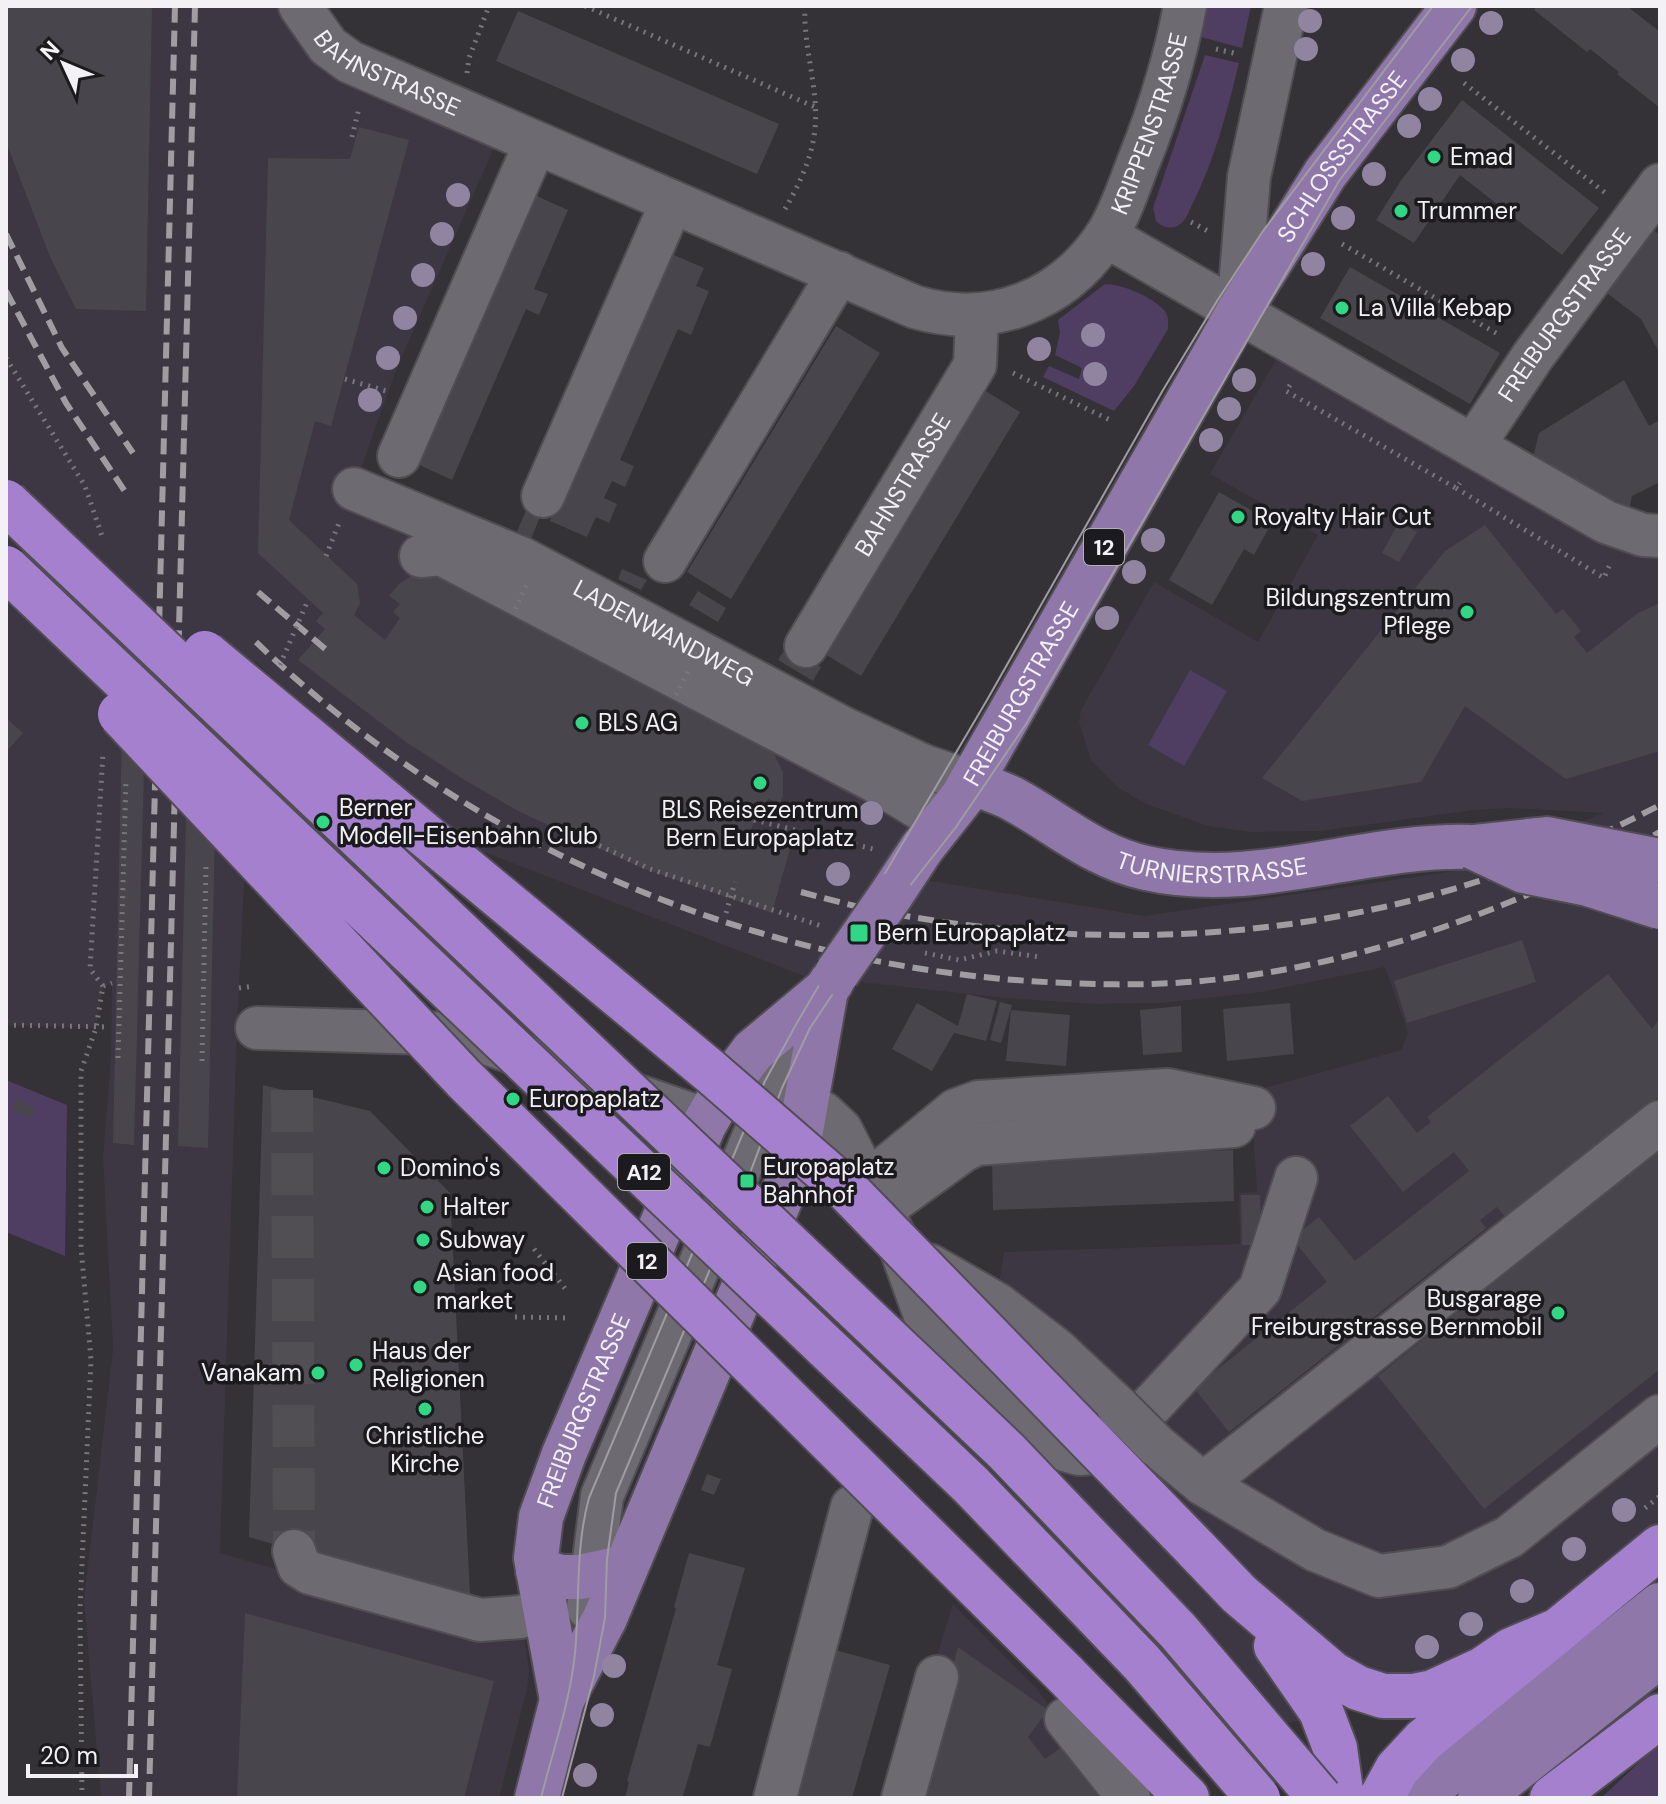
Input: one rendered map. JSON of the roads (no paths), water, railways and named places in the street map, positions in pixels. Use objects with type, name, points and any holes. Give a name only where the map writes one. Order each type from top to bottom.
[{"type":"highway","points":[[6,488],[818,1164],[1039,1385],[1239,1594],[1333,1674],[1358,1688],[1383,1696],[1413,1696],[1433,1692],[1483,1669],[1511,1650],[1556,1631]]},
{"type":"highway","name":"A12","points":[[6,502],[1006,1451],[1178,1631],[1320,1798]]},
{"type":"highway","name":"A12","points":[[6,568],[971,1485],[1142,1663],[1258,1798]]},
{"type":"highway","points":[[6,590],[464,1079],[1183,1796]]},
{"type":"highway","points":[[1401,1796],[1397,1769],[1410,1753],[1660,1547]]},
{"type":"highway","points":[[1239,1594],[1321,1711],[1335,1748],[1342,1798]]},
{"type":"highway","points":[[1552,1798],[1660,1716]]},
{"type":"main road","name":"SCHLOSSSTRASSE","points":[[1238,313],[1325,174],[1454,6]]},
{"type":"main road","name":"FREIBURGSTRASSE","points":[[562,1700],[536,1558],[541,1517],[564,1454],[707,1120],[724,1090],[753,1051],[831,981],[971,782],[1238,313]]},
{"type":"main road","name":"TURNIERSTRASSE","points":[[971,782],[1011,799],[1114,859],[1185,874],[1241,875],[1381,852],[1547,839],[1660,861]]},
{"type":"main road","name":"TURNIERSTRASSE","points":[[1473,847],[1524,871],[1588,884],[1660,907]]},
{"type":"main road","name":"FREIBURGSTRASSE","points":[[537,1798],[562,1700],[605,1618],[610,1570],[795,1164],[792,1094],[831,981]]},
{"type":"main road","points":[[541,1590],[562,1577],[610,1570]]},
{"type":"main road","points":[[1401,1796],[1660,1605]]},
{"type":"main road","points":[[1480,1798],[1660,1655]]},
{"type":"street","name":"BAHNSTRASSE","points":[[300,6],[328,46],[350,62],[915,307],[953,316],[976,335]]},
{"type":"street","name":"KRIPPENSTRASSE","points":[[1106,236],[1125,196],[1163,96],[1185,6]]},
{"type":"street","name":"FREIBURGSTRASSE","points":[[1238,313],[1249,177],[1286,6]]},
{"type":"street","points":[[399,456],[535,144]]},
{"type":"street","name":"FREIBURGSTRASSE","points":[[1473,446],[1533,356],[1648,201]]},
{"type":"street","points":[[543,496],[672,202]]},
{"type":"street","name":"BAHNSTRASSE","points":[[806,646],[975,365],[976,335],[1002,311],[1042,295],[1074,272],[1106,236]]},
{"type":"street","points":[[1106,236],[1606,522],[1643,535],[1660,536]]},
{"type":"street","points":[[665,561],[839,273]]},
{"type":"street","name":"LADENWANDWEG","points":[[354,489],[523,559],[843,728],[924,766],[971,782]]},
{"type":"street","points":[[421,556],[441,554],[875,781],[942,822]]},
{"type":"street","points":[[257,1028],[460,1034],[707,1120]]},
{"type":"street","points":[[874,1196],[956,1110],[978,1102],[1168,1090],[1244,1117]]},
{"type":"street","points":[[792,1094],[841,1130],[901,1249],[926,1318],[1052,1443],[1079,1454],[1108,1449],[1119,1440],[1149,1412],[1260,1289],[1296,1178]]},
{"type":"street","points":[[1203,1484],[1660,1122]]},
{"type":"street","points":[[901,1249],[997,1304],[1057,1350],[1157,1446],[1203,1484],[1315,1550],[1379,1576],[1448,1567],[1509,1537],[1660,1416]]},
{"type":"street","points":[[775,1798],[852,1507]]},
{"type":"street","points":[[294,1551],[299,1566],[310,1573],[480,1620],[520,1617],[541,1590]]},
{"type":"street","points":[[903,1798],[937,1677]]},
{"type":"street","points":[[1066,1719],[1129,1798]]},
{"type":"tunnel","points":[[292,1090],[294,1551]]},
{"type":"tram line","points":[[541,1798],[573,1671],[580,1556],[589,1498],[765,1081],[1217,301],[1263,231],[1433,6]]},
{"type":"tram line","points":[[562,1798],[594,1676],[605,1618],[607,1559],[616,1493],[747,1181],[782,1088],[810,1028],[879,925],[956,827],[1026,724],[1339,181],[1472,6]]},
{"type":"railway","points":[[129,1798],[175,6]]},
{"type":"railway","points":[[149,1798],[195,6]]},
{"type":"railway","points":[[6,234],[62,348],[133,453]]},
{"type":"railway","points":[[6,291],[66,403],[126,493]]},
{"type":"railway","points":[[258,592],[330,653]]},
{"type":"railway","points":[[256,642],[336,712],[421,775],[512,830],[606,877],[705,915],[806,945],[910,967],[1015,980],[1118,984],[1195,982],[1278,971],[1392,944],[1447,926],[1556,883],[1660,832]]},
{"type":"railway","points":[[801,892],[883,912],[984,927],[1084,934],[1183,934],[1281,925],[1378,908],[1474,883],[1568,848],[1660,805]]},
{"type":"place","name":"Emad","points":[[1434,157]]},
{"type":"place","name":"Trummer","points":[[1401,211]]},
{"type":"place","name":"La Villa Kebap","points":[[1342,308]]},
{"type":"place","name":"Royalty Hair Cut","points":[[1238,517]]},
{"type":"place","name":"Bildungszentrum Pflege","points":[[1467,612]]},
{"type":"place","name":"BLS AG","points":[[582,723]]},
{"type":"place","name":"BLS Reisezentrum Bern Europaplatz","points":[[760,783]]},
{"type":"place","name":"Berner Modell-Eisenbahn Club","points":[[323,822]]},
{"type":"place","name":"Bern Europaplatz","points":[[859,933]]},
{"type":"place","name":"Europaplatz","points":[[513,1099]]},
{"type":"place","name":"Domino's","points":[[384,1168]]},
{"type":"place","name":"Europaplatz Bahnhof","points":[[747,1181]]},
{"type":"place","name":"Halter","points":[[427,1207]]},
{"type":"place","name":"Subway","points":[[423,1240]]},
{"type":"place","name":"Asian food market","points":[[420,1287]]},
{"type":"place","name":"Busgarage Freiburgstrasse Bernmobil","points":[[1558,1313]]},
{"type":"place","name":"Haus der Religionen","points":[[356,1365]]},
{"type":"place","name":"Vanakam","points":[[318,1373]]},
{"type":"place","name":"Christliche Kirche","points":[[425,1409]]}]
